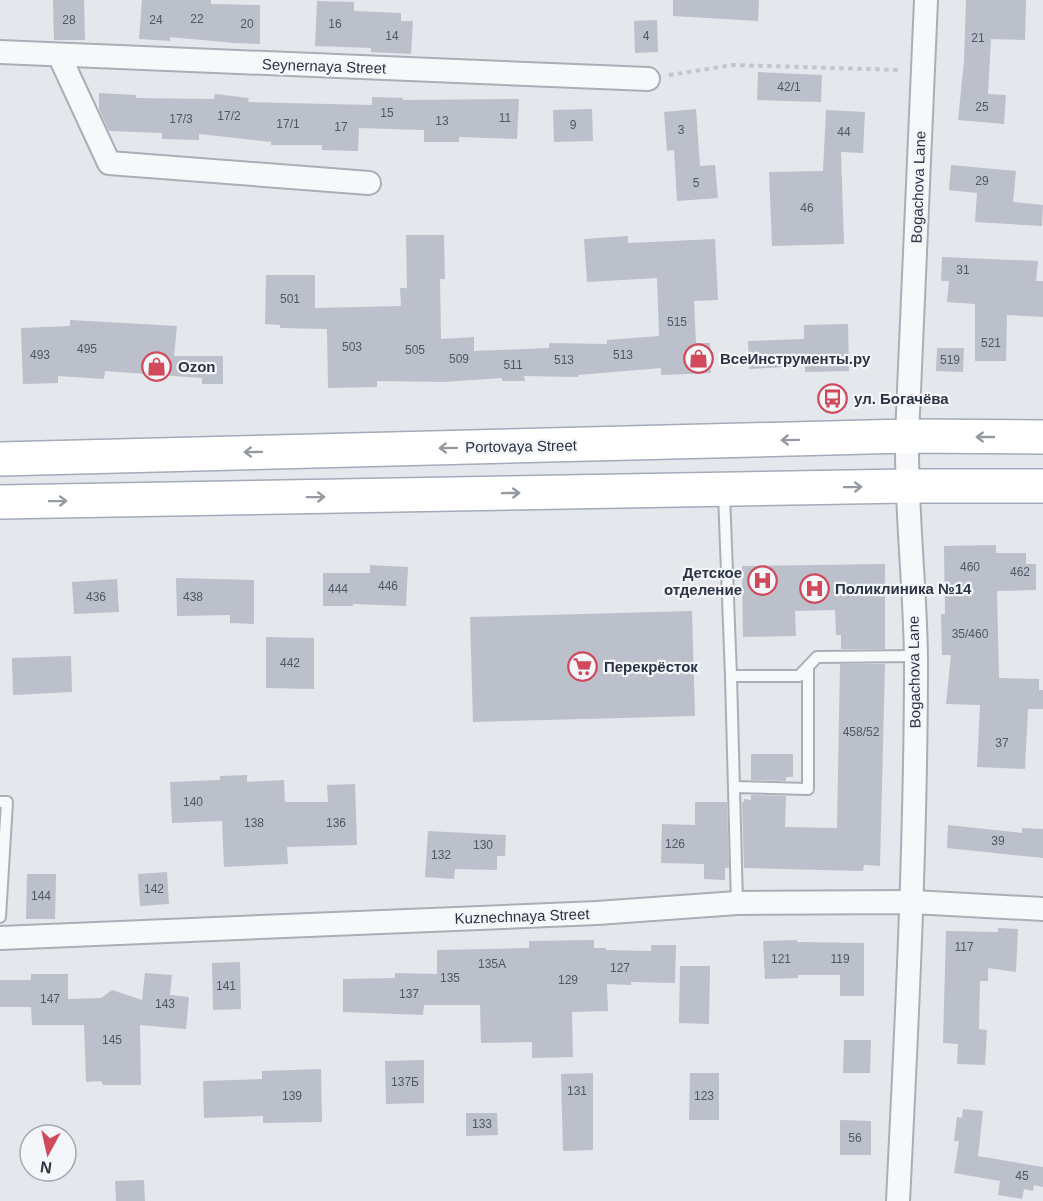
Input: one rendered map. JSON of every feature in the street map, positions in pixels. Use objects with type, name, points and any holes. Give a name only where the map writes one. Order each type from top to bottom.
[{"type":"main road","name":"Portovaya Street","points":[[0,459],[908,436],[1043,437]]},
{"type":"main road","points":[[0,502],[906,486],[1043,486]]},
{"type":"street","name":"Bogachova Lane","points":[[898,1201],[913,902],[916,656],[906,486],[926,0]]},
{"type":"street","name":"Seynernaya Street","points":[[0,52],[648,79]]},
{"type":"street","points":[[59,55],[109,164],[369,183]]},
{"type":"street","name":"Kuznechnaya Street","points":[[0,938],[597,913],[736,903],[913,902],[1043,909]]},
{"type":"lane","points":[[723,489],[731,676],[736,903]]},
{"type":"lane","points":[[731,676],[799,676],[817,657],[916,656]]},
{"type":"lane","points":[[734,787],[808,789],[808,667]]},
{"type":"lane","points":[[0,802],[7,802],[0,917]]},
{"type":"path","points":[[648,79],[733,65],[922,71]]},
{"type":"building","points":[[53,0],[84,0],[85,40],[54,40]]},
{"type":"building","points":[[142,0],[211,0],[211,4],[260,5],[260,44],[170,37],[170,41],[139,39]]},
{"type":"building","points":[[673,0],[759,0],[758,21],[673,16]]},
{"type":"building","points":[[966,0],[1026,0],[1025,40],[991,39],[988,94],[1006,95],[1004,124],[958,120],[964,61]]},
{"type":"building","points":[[317,1],[354,2],[354,11],[401,13],[401,21],[413,21],[411,54],[371,52],[371,48],[315,46]]},
{"type":"building","points":[[657,20],[658,52],[635,53],[634,21]]},
{"type":"building","points":[[758,72],[822,75],[821,102],[757,100]]},
{"type":"building","points":[[99,93],[136,95],[136,98],[214,99],[215,94],[249,98],[248,102],[372,105],[372,97],[403,98],[403,100],[519,99],[517,139],[459,137],[459,142],[424,142],[424,130],[359,128],[358,151],[322,150],[322,145],[271,145],[271,142],[199,134],[199,140],[162,139],[162,133],[109,131],[99,109]]},
{"type":"building","points":[[592,109],[593,141],[554,142],[553,110]]},
{"type":"building","points":[[696,109],[700,166],[715,165],[718,198],[677,201],[674,150],[667,151],[664,112]]},
{"type":"building","points":[[826,110],[865,112],[863,153],[841,152],[844,244],[772,246],[769,172],[823,171]]},
{"type":"building","points":[[951,165],[1016,171],[1013,202],[1043,205],[1042,226],[975,222],[977,193],[949,190]]},
{"type":"building","points":[[406,235],[444,235],[445,279],[440,279],[441,339],[474,337],[474,351],[549,348],[549,343],[607,344],[607,340],[659,336],[657,278],[587,282],[584,239],[628,236],[628,243],[715,239],[718,300],[694,301],[696,343],[710,343],[711,373],[661,375],[661,368],[578,375],[578,377],[524,376],[525,381],[502,381],[502,378],[444,382],[377,381],[377,387],[328,388],[327,329],[280,328],[280,325],[265,324],[266,275],[315,275],[315,308],[401,306],[400,288],[407,288]]},
{"type":"building","points":[[942,257],[1038,261],[1036,281],[1043,281],[1043,317],[1007,315],[1006,361],[975,361],[975,304],[947,302],[949,281],[941,281]]},
{"type":"building","points":[[70,320],[177,326],[174,356],[223,356],[223,384],[202,384],[202,378],[105,371],[104,379],[58,376],[58,383],[23,384],[21,328],[70,326]]},
{"type":"building","points":[[848,324],[849,371],[805,372],[805,366],[749,369],[748,341],[804,339],[804,325]]},
{"type":"building","points":[[937,348],[964,348],[963,372],[936,371]]},
{"type":"building","points":[[996,545],[996,553],[1026,553],[1026,564],[1036,564],[1036,590],[997,591],[999,678],[1039,679],[1039,690],[1043,690],[1043,709],[1028,709],[1025,769],[977,767],[980,705],[946,704],[951,655],[942,655],[941,614],[945,614],[944,546]]},
{"type":"building","name":"Поликлиника №14","points":[[885,564],[885,649],[841,649],[841,635],[836,635],[835,610],[795,611],[796,636],[743,637],[742,566]]},
{"type":"building","points":[[370,565],[408,567],[406,606],[353,604],[353,606],[323,606],[323,573],[370,573]]},
{"type":"building","points":[[176,578],[254,580],[254,624],[230,623],[230,615],[177,616]]},
{"type":"building","points":[[117,579],[119,612],[74,614],[72,582]]},
{"type":"building","name":"Перекрёсток","points":[[692,611],[695,716],[473,722],[470,617]]},
{"type":"building","points":[[266,637],[314,638],[314,689],[266,688]]},
{"type":"building","points":[[71,656],[72,692],[13,695],[12,658]]},
{"type":"building","points":[[840,664],[885,664],[880,866],[864,865],[863,871],[744,868],[742,802],[744,799],[751,800],[751,795],[786,796],[785,827],[837,828]]},
{"type":"building","points":[[751,754],[793,754],[793,777],[786,777],[786,781],[751,780]]},
{"type":"building","points":[[247,775],[247,782],[284,780],[285,802],[328,802],[327,785],[355,784],[357,845],[287,847],[288,864],[224,867],[222,821],[172,823],[170,782],[220,780],[220,776]]},
{"type":"building","points":[[695,802],[727,802],[729,868],[725,868],[725,880],[704,879],[704,864],[661,863],[662,824],[695,825]]},
{"type":"building","points":[[948,825],[1022,833],[1022,828],[1043,829],[1043,858],[947,848]]},
{"type":"building","points":[[428,831],[506,835],[505,856],[497,856],[497,870],[455,869],[454,879],[425,877]]},
{"type":"building","points":[[167,872],[169,904],[140,906],[138,874]]},
{"type":"building","points":[[27,874],[56,874],[55,919],[26,919]]},
{"type":"building","points":[[998,928],[1018,929],[1016,972],[988,968],[988,981],[980,981],[979,1029],[987,1030],[985,1065],[957,1064],[958,1044],[943,1043],[946,931],[998,932]]},
{"type":"building","points":[[594,940],[594,948],[606,948],[606,950],[651,951],[651,945],[676,945],[675,983],[607,984],[608,1011],[572,1012],[573,1057],[532,1058],[532,1042],[481,1043],[480,1005],[424,1005],[423,1015],[343,1012],[343,979],[395,978],[395,973],[437,974],[437,950],[529,948],[529,941]]},
{"type":"building","points":[[797,940],[797,942],[864,943],[864,996],[840,996],[840,975],[798,975],[798,978],[765,979],[763,941]]},
{"type":"building","points":[[240,962],[241,1009],[213,1010],[212,963]]},
{"type":"building","points":[[680,966],[710,966],[709,1024],[679,1023]]},
{"type":"building","points":[[145,973],[172,975],[170,995],[189,997],[186,1029],[140,1025],[141,1085],[103,1085],[101,1081],[86,1082],[84,1025],[32,1025],[31,1007],[0,1007],[0,980],[31,980],[31,974],[68,974],[68,999],[101,998],[112,990],[142,1000]]},
{"type":"building","points":[[844,1040],[871,1040],[870,1073],[843,1073]]},
{"type":"building","points":[[424,1060],[424,1103],[386,1104],[385,1061]]},
{"type":"building","points":[[321,1069],[322,1122],[263,1123],[263,1116],[204,1118],[203,1081],[262,1079],[262,1071]]},
{"type":"building","points":[[593,1073],[593,1150],[563,1151],[561,1074]]},
{"type":"building","points":[[690,1073],[719,1073],[719,1120],[689,1120]]},
{"type":"building","points":[[963,1109],[983,1111],[978,1156],[1043,1167],[1043,1187],[1034,1185],[1033,1191],[1024,1189],[1022,1199],[998,1195],[1000,1181],[954,1173],[959,1141],[954,1141],[957,1117],[962,1118]]},
{"type":"building","points":[[466,1113],[497,1113],[498,1135],[466,1136]]},
{"type":"building","points":[[840,1120],[871,1121],[871,1155],[840,1155]]},
{"type":"building","points":[[144,1180],[145,1201],[116,1201],[115,1181]]},
{"type":"place","name":"ВсеИнструменты.ру","points":[[699,358]]},
{"type":"place","name":"Ozon","points":[[157,366]]},
{"type":"place","name":"ул. Богачёва","points":[[833,398]]},
{"type":"place","name":"Детское отделение","points":[[763,581]]},
{"type":"place","name":"Поликлиника №14","points":[[814,588]]},
{"type":"place","name":"Перекрёсток","points":[[583,666]]}]
